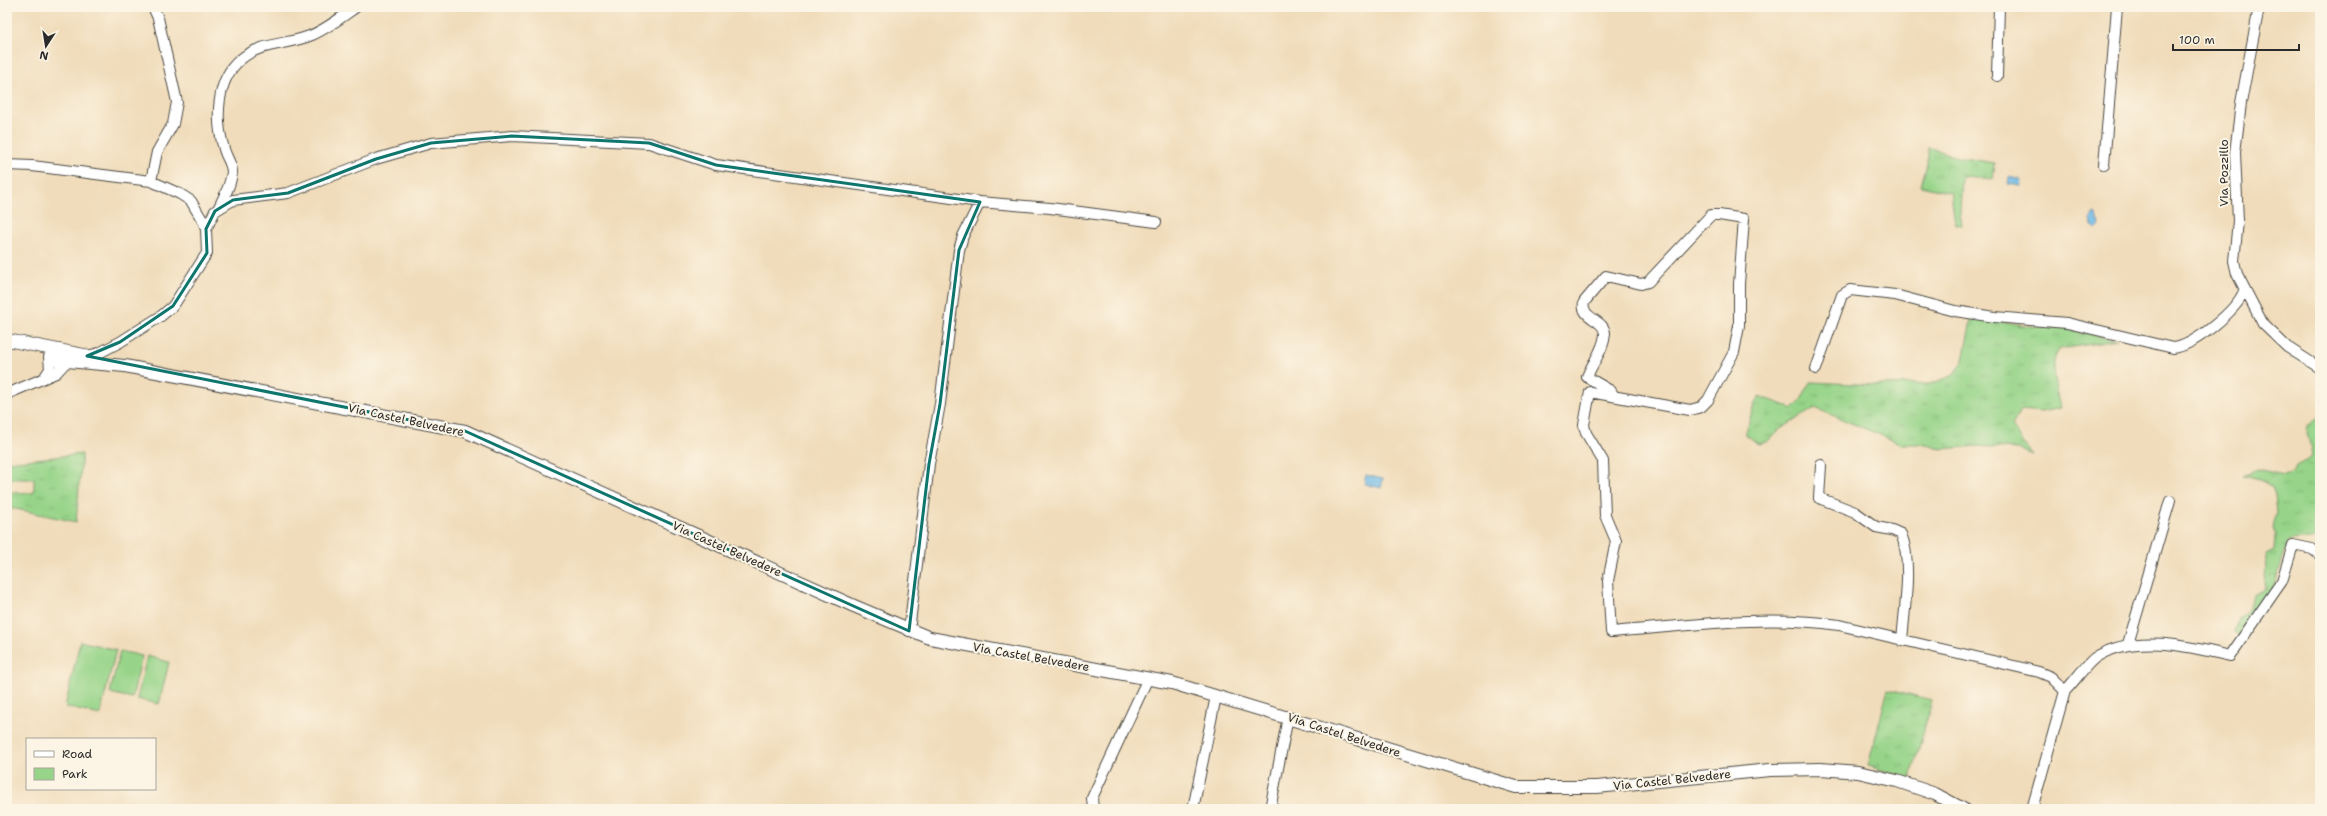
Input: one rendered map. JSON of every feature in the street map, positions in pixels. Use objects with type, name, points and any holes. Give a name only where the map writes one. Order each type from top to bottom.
[{"type":"street","points":[[152,181],[157,152],[173,124],[177,102],[158,18],[153,7]]},
{"type":"street","points":[[206,229],[226,194],[232,172],[223,144],[219,121],[222,92],[227,73],[242,58],[252,51],[312,35],[356,7]]},
{"type":"street","points":[[1997,76],[1999,7]]},
{"type":"street","points":[[2104,165],[2117,7]]},
{"type":"street","name":"Via Pozzillo","points":[[2259,7],[2241,103],[2235,153],[2238,221],[2234,261],[2239,281],[2267,328],[2287,347],[2320,368]]},
{"type":"street","points":[[218,209],[233,200],[288,193],[376,158],[430,143],[512,136],[649,143],[716,165],[980,202],[1050,208],[1156,222]]},
{"type":"street","points":[[7,165],[71,170],[152,181],[180,194],[191,201],[206,229],[207,253],[173,306],[162,316],[114,346],[87,356]]},
{"type":"street","points":[[909,631],[929,464],[940,404],[959,250],[980,202]]},
{"type":"street","points":[[1614,396],[1611,391],[1587,377],[1596,361],[1605,335],[1600,324],[1585,312],[1582,307],[1584,302],[1606,276],[1640,284],[1648,282],[1711,215],[1744,219],[1737,341],[1731,360],[1708,400],[1696,410],[1690,410],[1590,392],[1584,425],[1586,433],[1603,461],[1605,515],[1616,541],[1608,581],[1611,632],[1754,620],[1795,620],[1839,625],[2039,672],[2051,677],[2065,691]]},
{"type":"street","points":[[1816,369],[1842,295],[1850,290],[1888,294],[1955,311],[1995,318],[2067,323],[2174,348],[2186,344],[2209,329],[2234,306],[2244,291]]},
{"type":"street","points":[[7,340],[59,356],[87,356],[125,366]]},
{"type":"street","points":[[7,346],[125,366]]},
{"type":"street","points":[[44,378],[59,356]]},
{"type":"street","points":[[7,394],[56,373],[59,356]]},
{"type":"street","name":"Via Castel Belvedere","points":[[125,366],[465,431],[909,631],[956,644],[1024,654],[1172,683],[1516,787],[1603,787],[1770,770],[1821,768],[1858,772],[1892,779],[1930,792],[1963,809]]},
{"type":"street","points":[[1822,465],[1819,498],[1855,512],[1869,524],[1901,534],[1905,544],[1906,566],[1902,641]]},
{"type":"street","points":[[2128,644],[2170,501]]},
{"type":"street","points":[[2032,809],[2065,691],[2095,657],[2113,648],[2128,644],[2144,643],[2206,650],[2230,656],[2282,581],[2293,545],[2312,549],[2320,555]]},
{"type":"street","points":[[1093,809],[1092,798],[1148,678]]},
{"type":"street","points":[[1193,809],[1216,696]]},
{"type":"street","points":[[1270,809],[1288,717]]},
{"type":"highlighted area","points":[[512,136],[649,143],[716,165],[980,202],[959,250],[940,404],[929,464],[909,631],[465,431],[87,356],[120,342],[173,306],[207,253],[206,229],[215,211],[233,200],[288,193],[376,159],[431,143]]},
{"type":"green space","points":[[1928,147],[1957,157],[1995,163],[1993,179],[1962,177],[1960,213],[1962,225],[1955,224],[1951,193],[1921,186],[1928,159]]},
{"type":"green space","points":[[1972,316],[2029,326],[2063,328],[2117,340],[2060,349],[2056,355],[2053,370],[2060,408],[2043,412],[2020,410],[2012,426],[2021,441],[2033,455],[2018,449],[1977,446],[1943,449],[1927,444],[1902,444],[1815,408],[1779,430],[1767,442],[1759,444],[1745,435],[1752,410],[1759,396],[1787,406],[1792,410],[1800,402],[1810,382],[1879,385],[1930,384],[1954,375],[1963,360]]},
{"type":"green space","points":[[2320,417],[2320,535],[2310,539],[2288,542],[2275,583],[2240,636],[2234,632],[2238,618],[2247,611],[2255,593],[2265,588],[2266,555],[2274,551],[2275,535],[2272,528],[2277,514],[2275,495],[2272,487],[2257,478],[2242,475],[2258,469],[2283,475],[2291,473],[2296,466],[2311,458],[2312,452],[2307,431],[2309,426]]},
{"type":"green space","points":[[82,454],[76,522],[7,507],[7,492],[34,493],[34,479],[7,479],[7,462]]},
{"type":"green space","points":[[80,641],[116,650],[100,715],[65,707]]},
{"type":"green space","points":[[120,651],[142,656],[132,698],[110,693]]},
{"type":"green space","points":[[147,656],[169,662],[159,704],[137,699]]},
{"type":"green space","points":[[1888,689],[1932,700],[1911,778],[1868,766]]},
{"type":"water","points":[[2009,177],[2022,180],[2021,186],[2008,184]]},
{"type":"water","points":[[2094,214],[2097,215],[2099,225],[2095,229],[2092,226],[2091,219]]},
{"type":"water","points":[[1366,475],[1383,479],[1381,488],[1364,484]]}]
